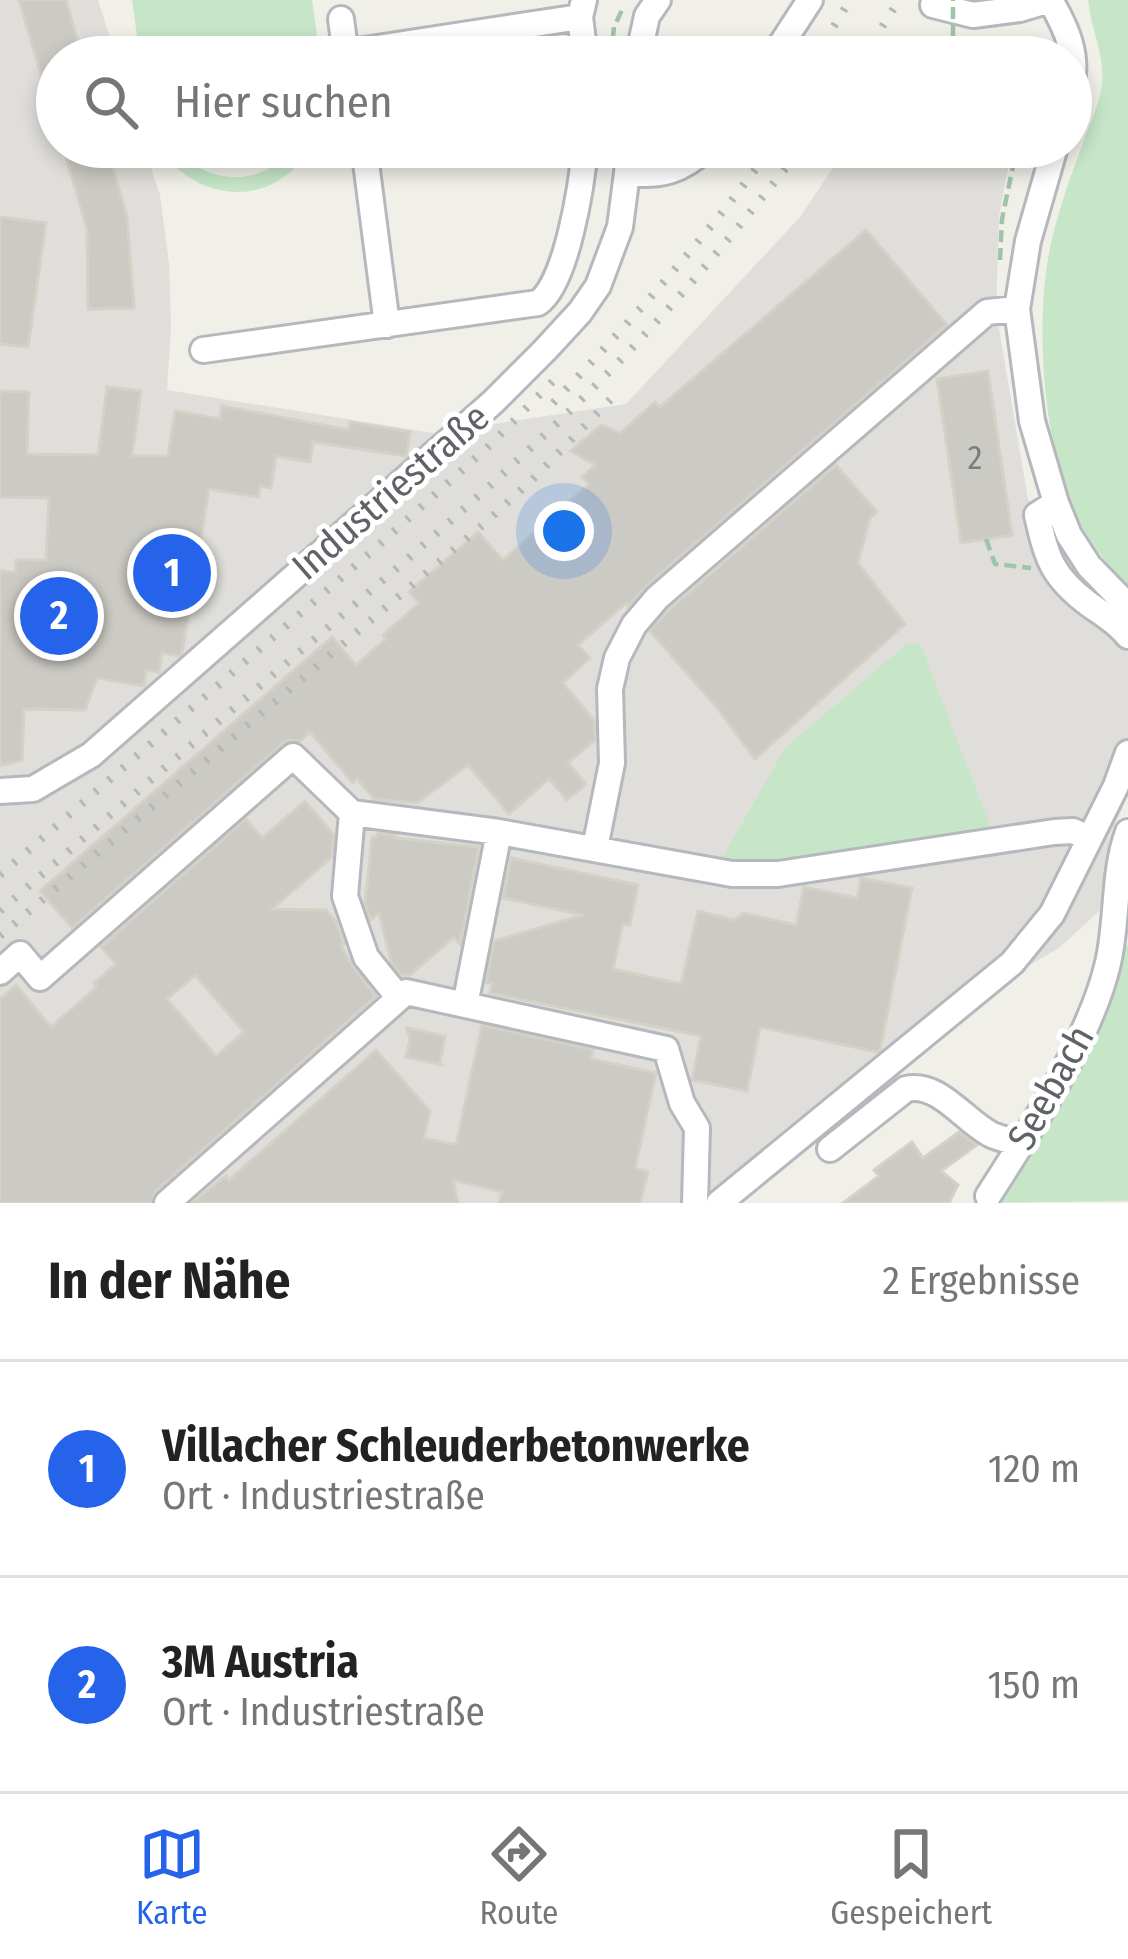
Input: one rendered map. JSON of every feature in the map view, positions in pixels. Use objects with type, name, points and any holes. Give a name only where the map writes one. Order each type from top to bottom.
[{"type":"street","points":[[643,36],[647,16],[658,0]]},
{"type":"street","points":[[787,36],[810,0]]},
{"type":"street","points":[[943,3],[973,15],[1050,0],[1069,36]]},
{"type":"street","points":[[441,36],[582,8]]},
{"type":"street","points":[[341,19],[343,36]]},
{"type":"street","points":[[367,168],[387,325]]},
{"type":"street","points":[[203,350],[538,303],[555,283],[564,258],[584,168]]},
{"type":"street","name":"Industriestraße","points":[[0,791],[33,789],[91,754],[506,389],[580,312],[598,286],[620,227],[627,168]]},
{"type":"street","points":[[627,173],[652,176],[679,168]]},
{"type":"street","points":[[1049,168],[1028,241],[1017,309],[1032,422],[1069,535],[1088,566],[1128,606]]},
{"type":"street","points":[[595,848],[612,763],[610,689],[617,658],[634,626],[657,598],[987,311],[1017,309]]},
{"type":"street","points":[[1055,503],[1037,515],[1045,553],[1071,590],[1128,636]]},
{"type":"street","points":[[719,1203],[1012,963],[1052,914],[1128,753]]},
{"type":"street","points":[[0,972],[20,954],[40,978],[293,756],[352,813],[499,832],[732,874],[754,876],[1054,832],[1073,831],[1089,838]]},
{"type":"street","points":[[352,813],[346,896],[367,957],[399,998]]},
{"type":"street","points":[[465,1005],[499,832]]},
{"type":"street","name":"Seebach","points":[[988,1196],[1090,1015],[1108,963],[1128,832]]},
{"type":"street","points":[[167,1203],[406,992],[666,1049],[682,1102],[697,1128],[695,1203]]},
{"type":"street","points":[[830,1149],[916,1086],[991,1134],[1021,1144]]},
{"type":"path","points":[[613,36],[628,0]]},
{"type":"path","points":[[943,3],[953,36]]},
{"type":"path","points":[[986,539],[994,564],[1054,569]]},
{"type":"shaded area","points":[[0,0],[98,0],[109,36],[36,36],[36,168],[151,168],[160,195],[169,263],[167,390],[433,433],[626,404],[800,217],[833,168],[1008,168],[999,216],[996,311],[1028,499],[1064,545],[1071,570],[1128,622],[1128,796],[1109,837],[1108,903],[1059,948],[999,983],[733,1203],[0,1203]]},
{"type":"green space","points":[[132,0],[312,0],[317,36],[137,36]]},
{"type":"green space","points":[[1088,0],[1128,0],[1128,586],[1095,547],[1071,503],[1047,408],[1042,337],[1046,269],[1066,191],[1075,168],[1092,168],[1100,56]]},
{"type":"green space","points":[[177,168],[200,168],[234,177],[269,168],[294,168],[277,182],[256,190],[214,189]]},
{"type":"green space","points":[[920,643],[992,831],[769,865],[721,860],[785,748],[907,644]]},
{"type":"green space","points":[[1119,938],[1128,946],[1128,1201],[978,1203],[1039,1124]]},
{"type":"building","points":[[19,0],[66,0],[76,36],[36,36],[36,58]]},
{"type":"building","points":[[69,168],[113,168],[127,217],[134,308],[88,309],[87,229]]},
{"type":"building","points":[[0,217],[46,223],[28,347],[0,344]]},
{"type":"building","points":[[866,230],[947,325],[578,645],[590,658],[563,683],[594,720],[595,740],[568,763],[586,784],[567,800],[549,779],[509,814],[468,765],[417,803],[374,799],[357,779],[353,783],[310,732],[300,741],[282,744],[72,928],[40,891],[332,637],[356,665],[419,603],[409,592],[478,532],[503,560],[589,484],[582,477],[595,465],[571,451],[601,425],[620,433],[655,402],[660,407]]},
{"type":"building","points":[[988,371],[1012,535],[961,543],[937,379]]},
{"type":"building","points":[[107,387],[141,391],[132,456],[168,456],[175,411],[220,419],[222,406],[349,430],[350,422],[410,432],[406,456],[313,442],[310,462],[276,456],[271,488],[260,486],[258,497],[209,489],[182,653],[162,653],[159,672],[146,670],[144,686],[97,678],[85,710],[24,709],[22,760],[0,766],[0,571],[16,572],[16,560],[46,560],[49,498],[0,497],[0,391],[29,392],[27,454],[98,455]]},
{"type":"building","points":[[836,465],[877,512],[870,518],[858,563],[905,624],[755,759],[650,631]]},
{"type":"building","points":[[305,801],[334,835],[332,857],[272,909],[326,910],[336,922],[341,946],[353,967],[376,996],[156,1191],[151,1203],[0,1203],[0,999],[16,985],[51,1027],[116,964],[101,947],[246,819],[262,838]],"holes":[[[195,975],[244,1032],[216,1056],[167,999]]]},
{"type":"building","points":[[378,833],[479,847],[460,944],[454,937],[410,975],[401,975],[391,962],[379,913],[371,920],[365,904],[372,837]]},
{"type":"building","points":[[511,858],[638,885],[630,925],[623,924],[613,969],[681,984],[698,911],[735,920],[743,913],[796,925],[804,887],[857,898],[861,878],[912,888],[880,1050],[760,1027],[747,1091],[692,1080],[701,1036],[490,993],[492,983],[486,983],[494,941],[583,915],[503,898]]},
{"type":"building","points":[[482,1025],[593,1050],[591,1059],[656,1073],[635,1168],[648,1172],[640,1203],[499,1203],[502,1192],[453,1180],[458,1203],[192,1203],[226,1176],[229,1180],[376,1050],[430,1111],[424,1138],[456,1145]]},
{"type":"building","points":[[407,1028],[445,1036],[442,1065],[406,1057]]},
{"type":"building","points":[[959,1132],[977,1145],[941,1171],[958,1185],[949,1203],[843,1203],[879,1176],[874,1170],[912,1142],[923,1158]]},
{"type":"railway","points":[[828,36],[850,0]]},
{"type":"railway","points":[[876,36],[899,0]]},
{"type":"railway","points":[[553,403],[667,279],[756,168]]},
{"type":"railway","points":[[0,911],[421,547],[565,415],[679,297],[785,168]]},
{"type":"railway","points":[[0,875],[371,552],[490,445],[559,375]]},
{"type":"railway","points":[[0,936],[485,523],[611,399]]},
{"type":"place","name":"Villacher Schleuderbetonwerke","points":[[172,573]]},
{"type":"place","name":"3M Austria","points":[[59,616]]}]
